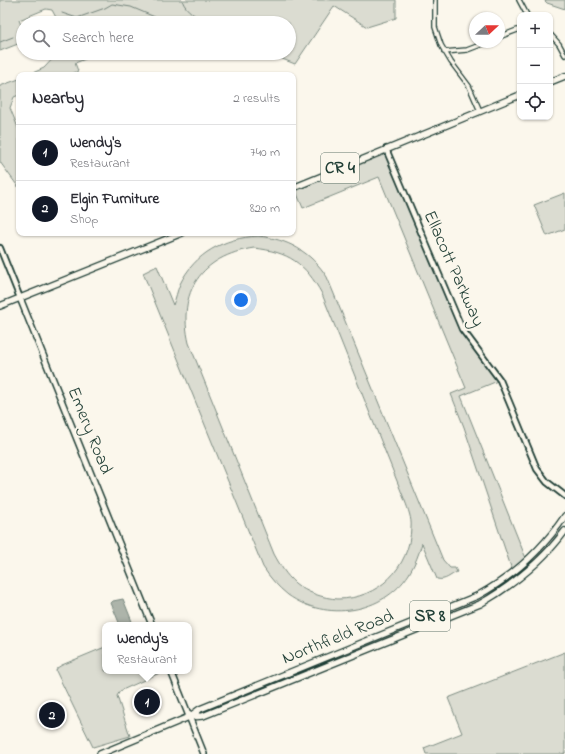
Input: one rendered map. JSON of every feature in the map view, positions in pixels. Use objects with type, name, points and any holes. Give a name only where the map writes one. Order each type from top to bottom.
[{"type":"main road","points":[[553,81],[565,76]]},
{"type":"main road","name":"CR 4","points":[[296,187],[517,96]]},
{"type":"main road","points":[[0,306],[175,236]]},
{"type":"main road","name":"Emery Road","points":[[20,298],[151,622]]},
{"type":"main road","name":"Northfield Road","points":[[100,754],[189,717],[200,709],[470,600],[501,582],[534,554],[565,516]]},
{"type":"main road","name":"Northfield Road","points":[[189,717],[203,716],[471,608],[505,589],[534,566],[565,530]]},
{"type":"main road","points":[[414,623],[417,630]]},
{"type":"main road","points":[[378,638],[380,645]]},
{"type":"main road","points":[[315,663],[318,670]]},
{"type":"main road","points":[[172,674],[204,754]]},
{"type":"main road","points":[[248,690],[251,697]]},
{"type":"street","points":[[435,0],[435,27],[444,52],[469,86],[480,111]]},
{"type":"street","points":[[519,0],[525,12]]},
{"type":"street","points":[[505,35],[517,30]]},
{"type":"street","points":[[553,37],[559,44],[565,55]]},
{"type":"street","points":[[444,52],[467,50],[472,48]]},
{"type":"street","name":"Ellacott Parkway","points":[[386,149],[462,330],[500,380],[537,469],[547,482],[565,496]]},
{"type":"street","name":"Emery Road","points":[[0,248],[20,298]]},
{"type":"shaded area","points":[[0,0],[396,0],[396,18],[367,27],[334,6],[295,64],[285,60],[296,60],[296,16],[55,16],[52,10],[46,9],[29,16],[16,16],[16,45],[0,51]]},
{"type":"shaded area","points":[[544,0],[565,0],[565,9],[547,3]]},
{"type":"shaded area","points":[[51,60],[83,60],[75,63],[78,71],[76,72],[35,72],[44,68]]},
{"type":"shaded area","points":[[16,80],[16,96],[14,97],[10,108],[16,123],[16,184],[0,162],[0,86]]},
{"type":"shaded area","points":[[386,149],[462,329],[500,380],[461,396],[527,561],[513,573],[464,427],[451,394],[466,388],[379,177],[303,208],[296,192],[296,186]]},
{"type":"shaded area","points":[[565,193],[565,229],[547,236],[534,205]]},
{"type":"shaded area","points":[[258,236],[279,240],[298,248],[314,260],[327,277],[443,560],[450,568],[455,568],[457,572],[445,578],[437,579],[422,543],[417,559],[409,574],[398,587],[384,598],[369,605],[353,610],[336,611],[319,609],[303,603],[288,595],[268,575],[263,567],[143,273],[157,266],[173,305],[180,284],[186,273],[202,256],[222,244],[246,237]],"holes":[[[254,248],[286,256],[295,261],[316,283],[322,294],[410,514],[411,524],[409,542],[405,556],[398,568],[378,587],[366,594],[353,598],[338,599],[321,596],[310,592],[295,583],[281,566],[274,554],[189,343],[186,325],[187,308],[190,293],[197,279],[207,268],[220,259],[235,252]]]},
{"type":"shaded area","points":[[123,599],[132,622],[119,622],[111,603],[113,601]]},
{"type":"shaded area","points":[[102,648],[102,674],[157,674],[120,691],[117,696],[130,736],[93,747],[56,671],[57,668]]},
{"type":"shaded area","points":[[565,652],[565,753],[426,754],[424,748],[462,733],[448,698]]},
{"type":"waterway","points":[[182,0],[186,8],[195,16]]},
{"type":"waterway","points":[[83,16],[112,4],[131,7],[152,16]]},
{"type":"waterway","points":[[62,13],[71,16]]},
{"type":"waterway","points":[[0,42],[13,37]]},
{"type":"place","name":"Wendy's","points":[[147,702]]},
{"type":"place","name":"Elgin Furniture","points":[[52,715]]}]
